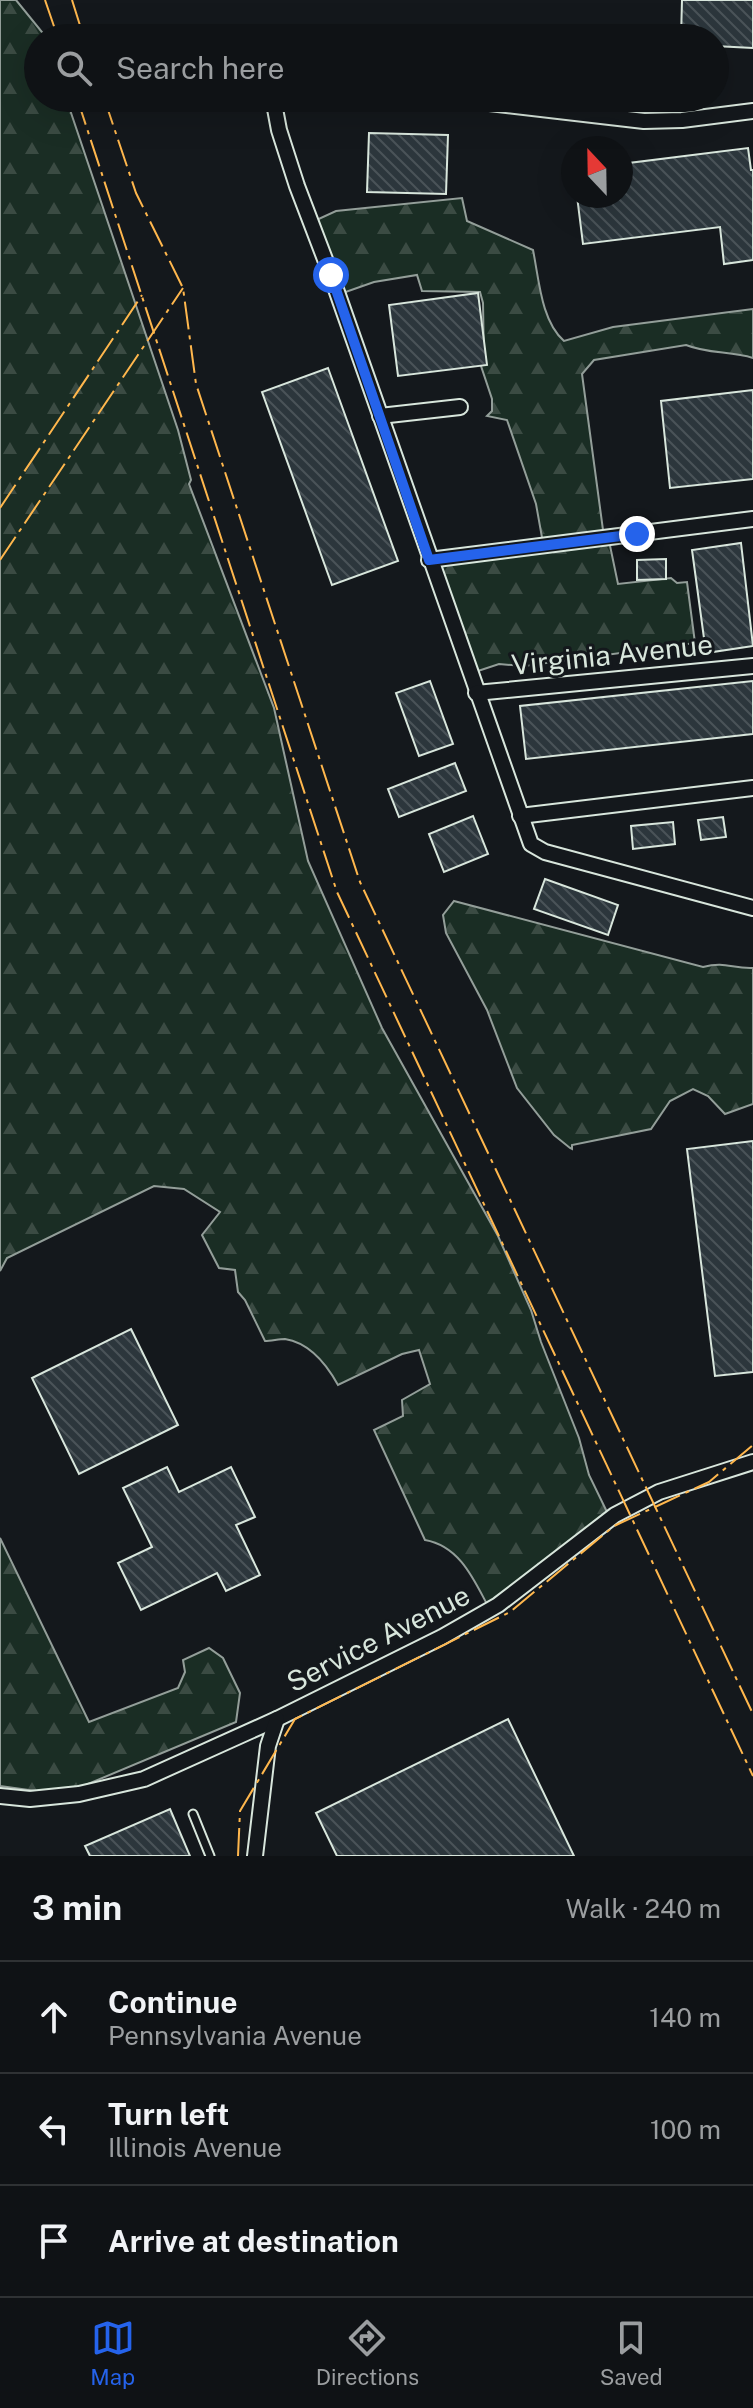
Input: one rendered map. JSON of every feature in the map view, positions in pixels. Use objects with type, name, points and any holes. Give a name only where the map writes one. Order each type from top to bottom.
[{"type":"street","points":[[567,112],[644,121],[682,120],[753,111]]},
{"type":"street","points":[[276,112],[297,186],[531,844],[545,852],[753,908]]},
{"type":"street","points":[[380,416],[460,407]]},
{"type":"street","points":[[429,560],[753,519]]},
{"type":"street","name":"Virginia Avenue","points":[[476,693],[753,666]]},
{"type":"street","points":[[520,816],[753,788]]},
{"type":"street","name":"Service Avenue","points":[[0,1796],[30,1799],[79,1794],[144,1779],[277,1719],[442,1637],[498,1605],[615,1515],[659,1492],[753,1462]]},
{"type":"street","points":[[255,1856],[265,1761],[277,1719]]},
{"type":"lane","points":[[193,1814],[210,1856]]},
{"type":"green space","points":[[0,0],[16,0],[35,24],[24,24],[24,112],[71,112],[178,430],[191,480],[189,484],[274,708],[308,861],[382,1028],[498,1236],[531,1310],[579,1438],[589,1475],[608,1514],[489,1608],[457,1557],[437,1543],[425,1540],[374,1430],[403,1416],[402,1400],[430,1384],[419,1350],[402,1354],[338,1385],[323,1363],[302,1345],[285,1339],[265,1341],[238,1292],[235,1270],[219,1268],[202,1235],[220,1212],[184,1189],[154,1186],[7,1258],[0,1271]]},
{"type":"green space","points":[[462,198],[467,221],[533,250],[546,311],[556,333],[564,341],[613,327],[753,309],[753,358],[686,345],[594,360],[582,374],[603,530],[608,536],[618,584],[671,578],[677,583],[687,582],[695,643],[524,666],[499,664],[472,673],[432,562],[543,543],[536,504],[507,420],[487,416],[492,411],[492,399],[481,366],[484,363],[480,292],[422,291],[417,275],[374,282],[340,294],[312,222],[336,211]]},
{"type":"green space","points":[[454,901],[703,967],[753,968],[753,1104],[725,1114],[708,1096],[693,1089],[670,1101],[651,1129],[572,1145],[570,1148],[554,1135],[517,1088],[487,1010],[446,933],[443,915]]},
{"type":"green space","points":[[0,1538],[89,1722],[178,1688],[185,1672],[183,1660],[209,1648],[223,1658],[240,1693],[236,1722],[76,1789],[36,1791],[0,1786]]},
{"type":"building","points":[[682,0],[753,0],[753,48],[729,47],[729,24],[681,24]]},
{"type":"building","points":[[369,133],[448,135],[446,194],[367,192]]},
{"type":"building","points":[[748,148],[753,170],[753,260],[724,264],[720,227],[583,244],[578,208],[633,208],[633,162]]},
{"type":"building","points":[[478,293],[487,365],[398,376],[389,305]]},
{"type":"building","points":[[328,368],[398,561],[332,585],[262,392]]},
{"type":"building","points":[[753,390],[753,479],[670,488],[661,401]]},
{"type":"building","points":[[741,543],[753,646],[706,653],[692,550]]},
{"type":"building","points":[[666,559],[666,579],[637,580],[637,560]]},
{"type":"building","points":[[430,681],[453,744],[419,756],[396,693]]},
{"type":"building","points":[[753,681],[753,734],[526,759],[520,706]]},
{"type":"building","points":[[455,763],[466,791],[399,817],[388,789]]},
{"type":"building","points":[[473,816],[488,854],[444,872],[429,834]]},
{"type":"building","points":[[723,817],[726,837],[701,840],[698,820]]},
{"type":"building","points":[[673,822],[675,844],[633,849],[631,826]]},
{"type":"building","points":[[545,879],[618,905],[608,935],[534,909]]},
{"type":"building","points":[[753,1141],[753,1372],[715,1376],[687,1149]]},
{"type":"building","points":[[131,1329],[178,1425],[79,1474],[32,1378]]},
{"type":"building","points":[[167,1467],[179,1492],[231,1467],[255,1517],[236,1525],[260,1575],[226,1591],[217,1573],[141,1610],[118,1563],[152,1547],[123,1488]]},
{"type":"building","points":[[508,1719],[574,1856],[337,1856],[316,1813]]},
{"type":"building","points":[[170,1809],[190,1856],[90,1856],[85,1846]]},
{"type":"power","points":[[45,0],[53,24]]},
{"type":"power","points":[[72,0],[80,24]]},
{"type":"power","points":[[82,112],[337,892],[753,1776]]},
{"type":"power","points":[[109,112],[136,193],[183,288],[196,384],[360,882],[753,1714]]},
{"type":"power","points":[[0,560],[183,288]]},
{"type":"power","points":[[0,508],[142,295]]},
{"type":"power","points":[[238,1856],[240,1811],[295,1719],[510,1612],[614,1526],[709,1482],[753,1445]]},
{"type":"route","points":[[331,275],[429,560],[637,534]]}]
